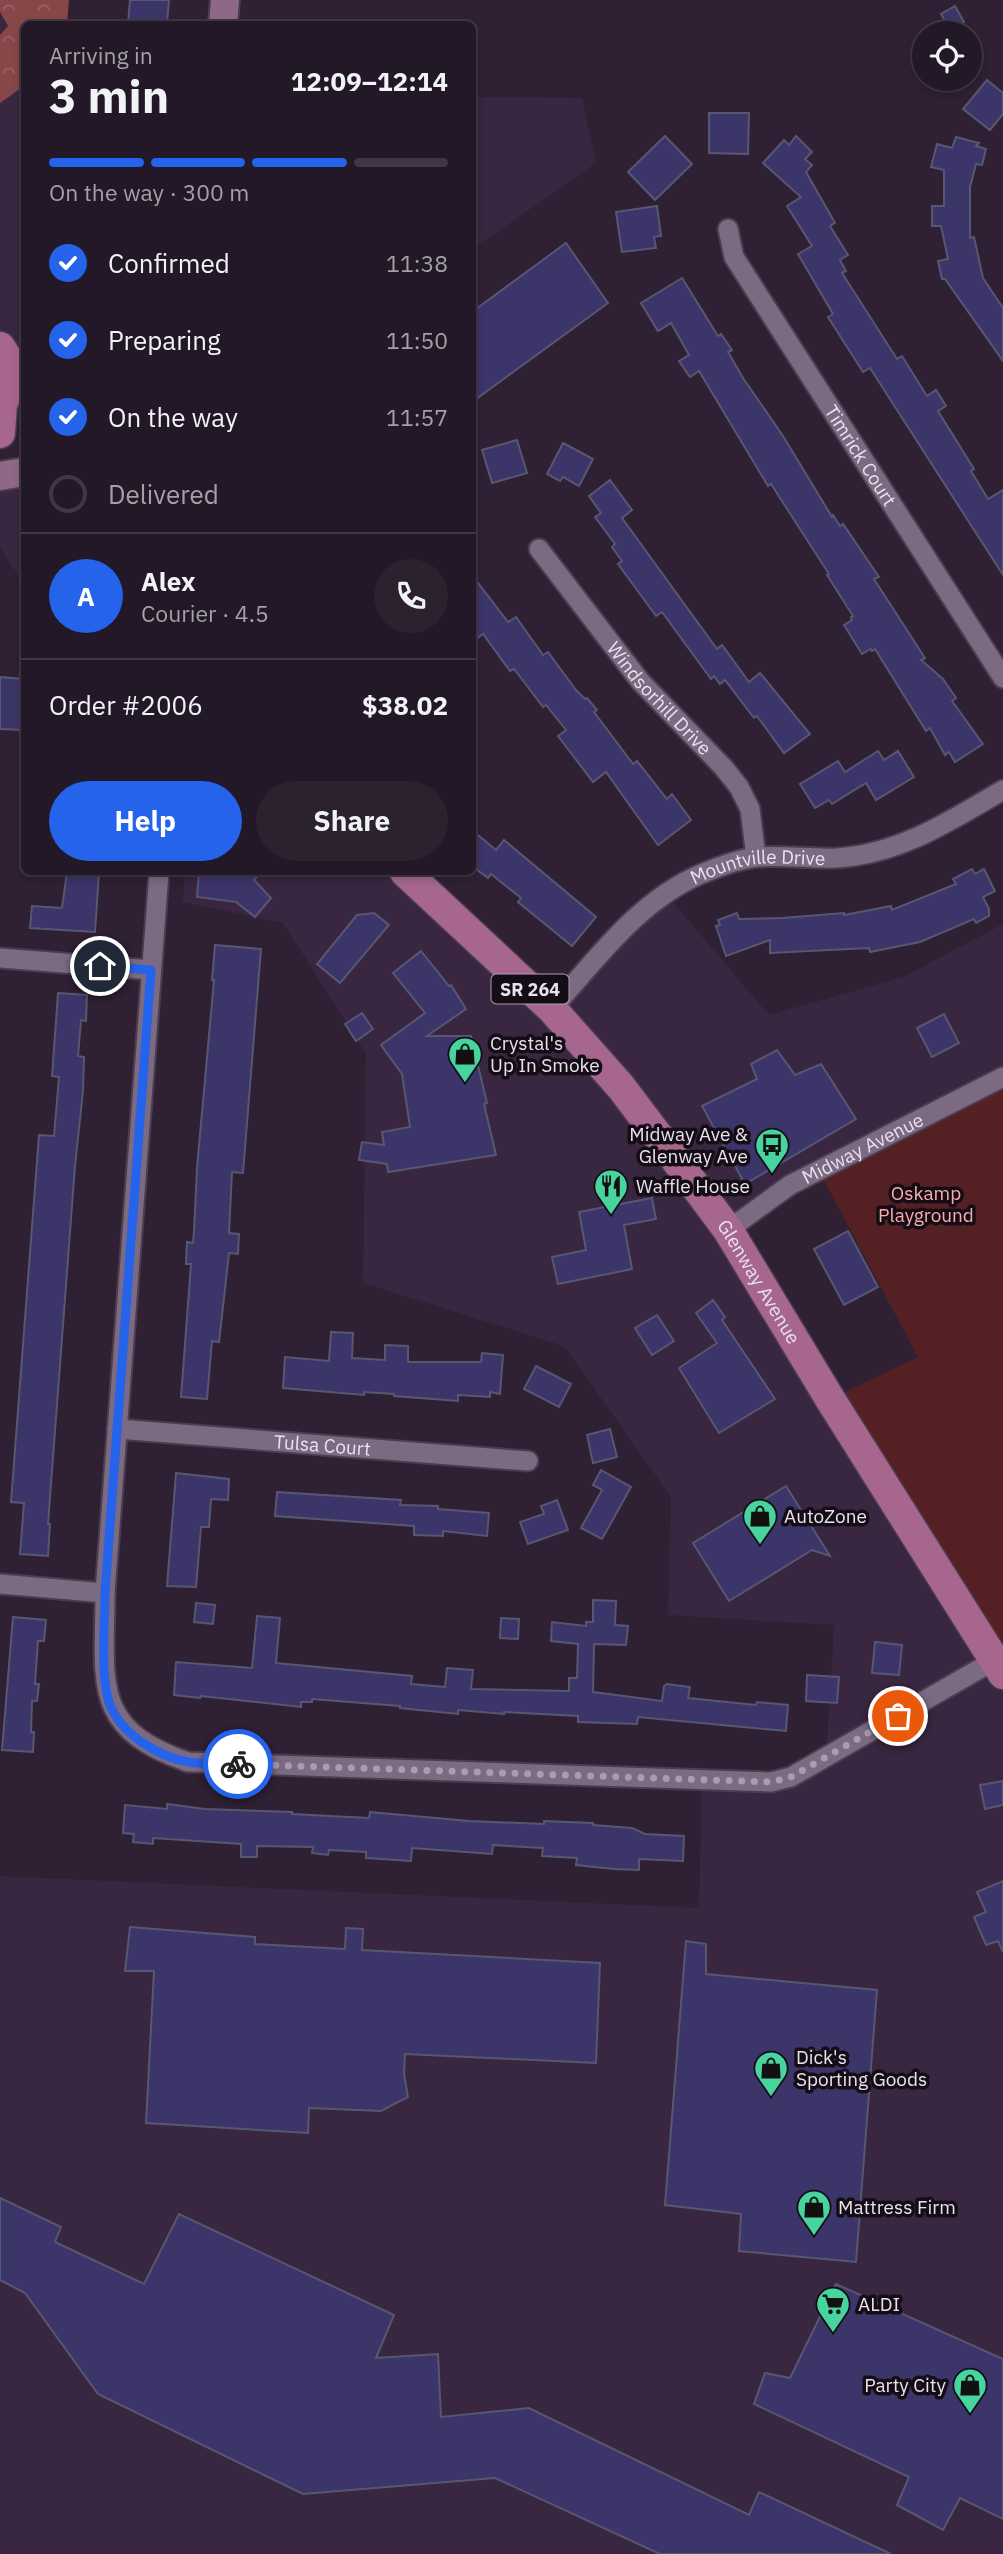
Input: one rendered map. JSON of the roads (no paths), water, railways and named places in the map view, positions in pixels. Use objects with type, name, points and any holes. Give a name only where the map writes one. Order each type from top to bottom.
[{"type":"main road","points":[[0,433],[2,405],[13,367]]},
{"type":"main road","name":"Glenway Avenue","points":[[408,875],[552,1009],[621,1087],[728,1230],[830,1399],[999,1667]]},
{"type":"street","points":[[223,21],[225,0]]},
{"type":"street","name":"Timrick Court","points":[[728,229],[734,257],[1003,678]]},
{"type":"street","points":[[0,476],[21,472]]},
{"type":"street","name":"Windsorhill Drive","points":[[539,549],[640,681],[739,787],[750,809],[756,857]]},
{"type":"street","name":"Mountville Drive","points":[[552,1009],[634,917],[665,893],[700,874],[756,857],[837,858],[871,853],[906,843],[936,830],[1003,790]]},
{"type":"street","points":[[159,875],[105,1593],[105,1666],[109,1703],[124,1726],[141,1742],[188,1762],[771,1782],[791,1777],[999,1667]]},
{"type":"street","points":[[0,958],[151,970]]},
{"type":"street","name":"Midway Avenue","points":[[728,1230],[790,1185],[1003,1077]]},
{"type":"street","name":"Tulsa Court","points":[[117,1429],[528,1461]]},
{"type":"street","points":[[0,1584],[105,1593]]},
{"type":"place","name":"Crystal's Up In Smoke","points":[[465,1084]]},
{"type":"place","name":"Midway Ave & Glenway Ave","points":[[772,1175]]},
{"type":"place","name":"Waffle House","points":[[611,1216]]},
{"type":"place","name":"AutoZone","points":[[760,1546]]},
{"type":"place","name":"Dick's Sporting Goods","points":[[771,2098]]},
{"type":"place","name":"Mattress Firm","points":[[814,2237]]},
{"type":"place","name":"ALDI","points":[[833,2334]]},
{"type":"place","name":"Party City","points":[[970,2415]]},
{"type":"park label","name":"Oskamp Playground","points":[[926,1204]]}]
